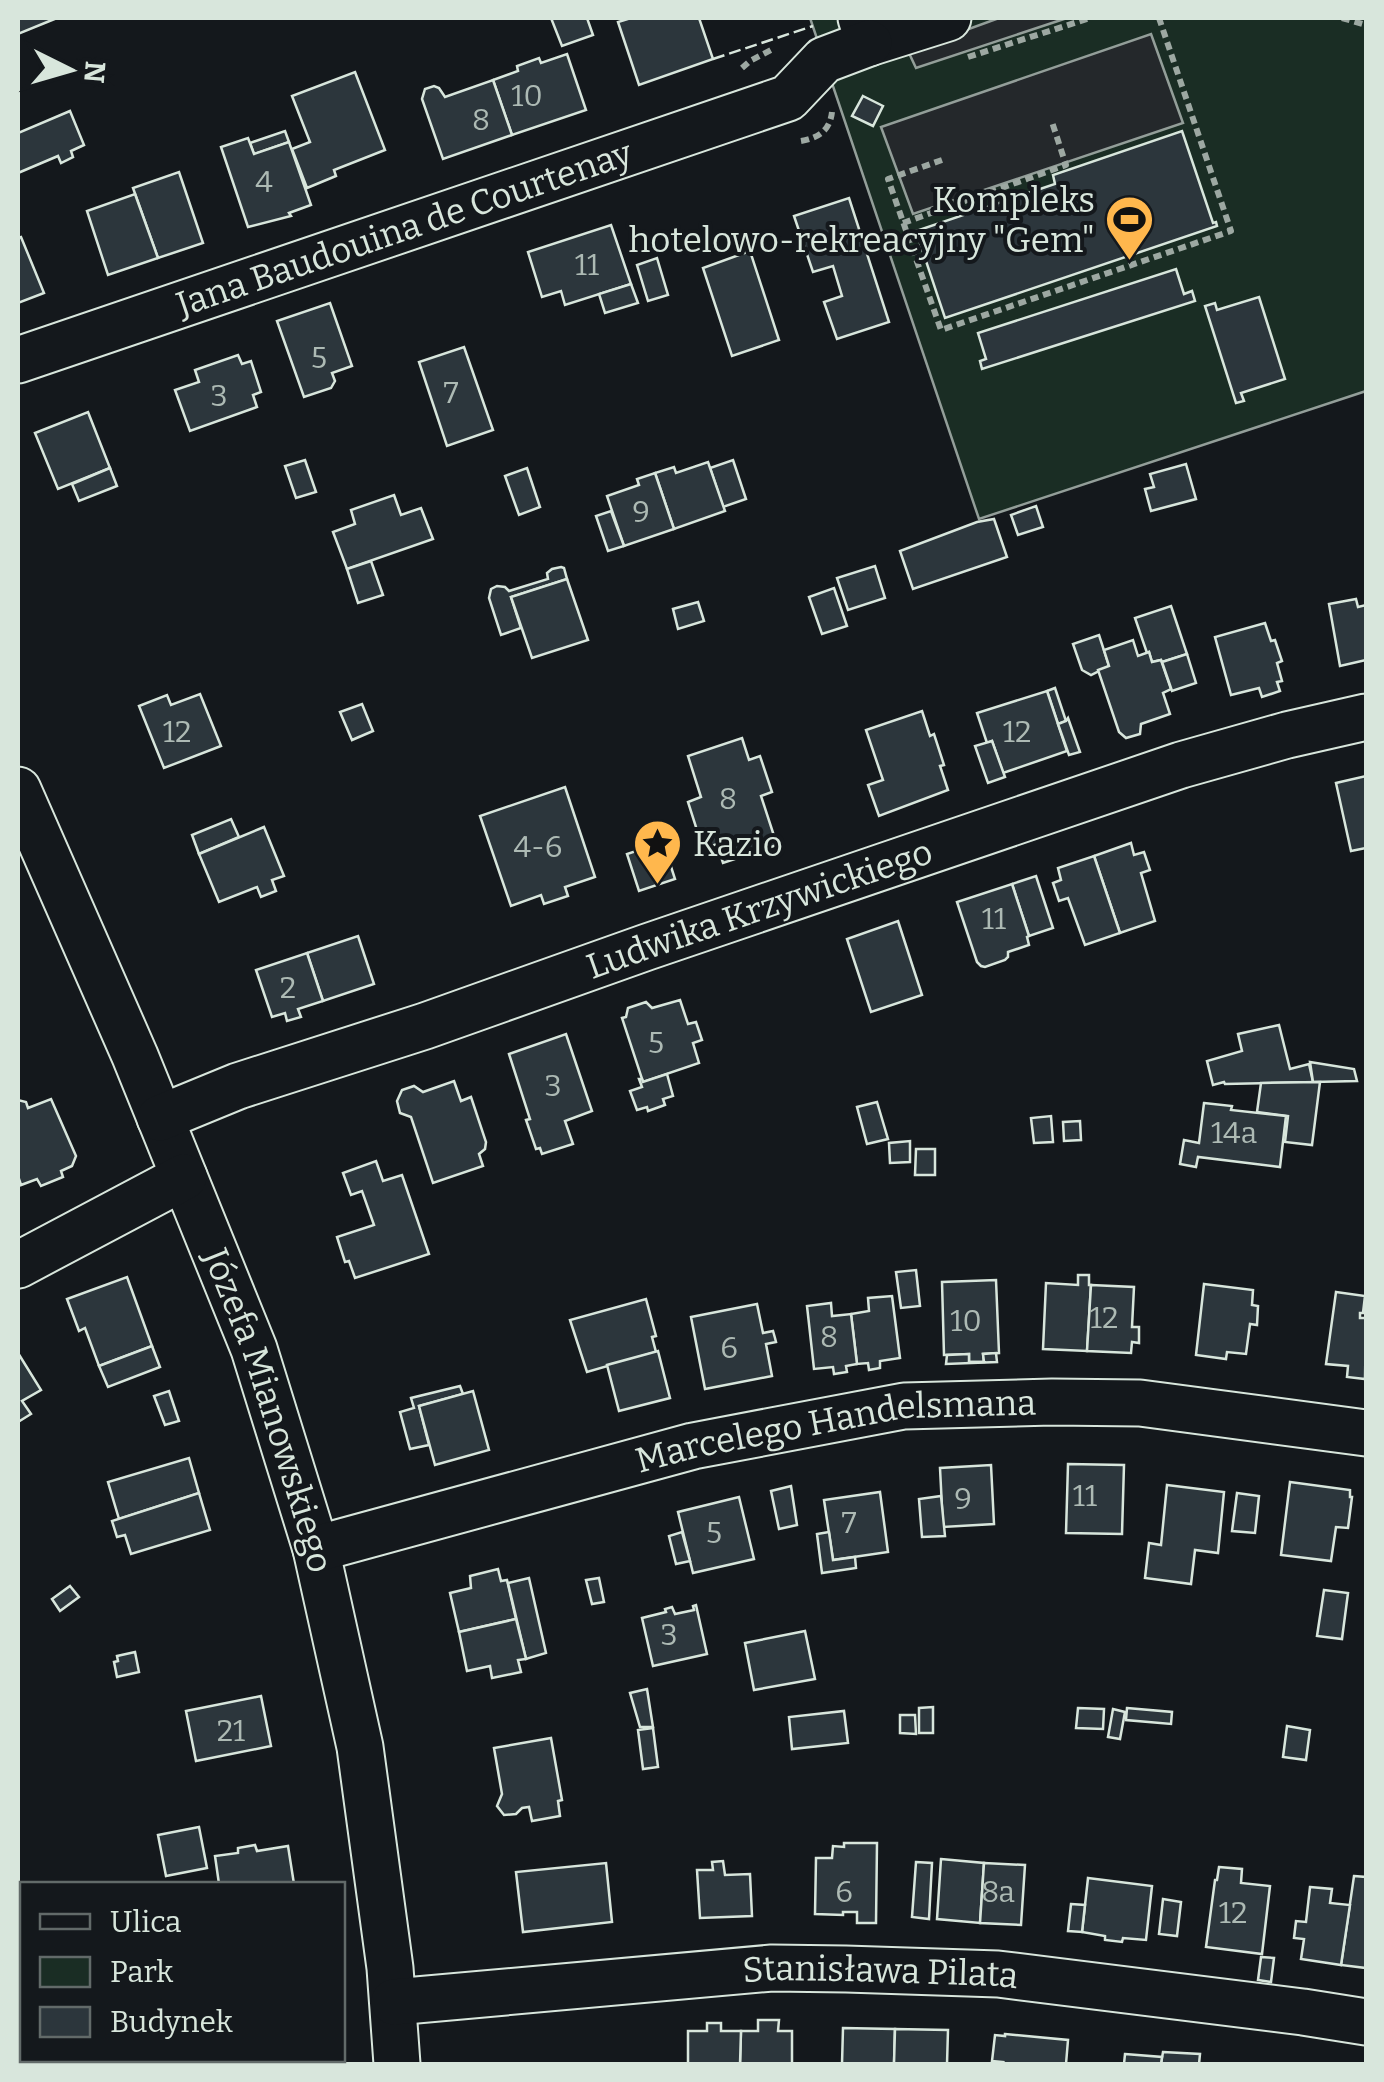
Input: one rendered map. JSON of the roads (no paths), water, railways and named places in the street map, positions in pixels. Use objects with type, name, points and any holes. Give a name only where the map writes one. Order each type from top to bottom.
[{"type":"street","points":[[865,30],[948,18]]},
{"type":"street","name":"Jana Baudouina de Courtenay","points":[[18,360],[788,98],[824,60],[865,30]]},
{"type":"street","name":"Ludwika Krzywickiego","points":[[160,1118],[238,1086],[425,1026],[1181,765],[1366,716]]},
{"type":"street","name":"Józefa Mianowskiego","points":[[18,790],[134,1056],[254,1349],[316,1549],[360,1747],[394,2002],[397,2064]]},
{"type":"street","points":[[18,1265],[184,1177]]},
{"type":"street","name":"Marcelego Handelsmana","points":[[316,1549],[692,1446],[904,1406],[1140,1403],[1366,1433]]},
{"type":"street","name":"Stanisława Pilata","points":[[394,2002],[754,1969],[846,1969],[998,1974],[1366,2022]]},
{"type":"place","name":"Kompleks hotelowo-rekreacyjny \"Gem\"","points":[[1130,262]]},
{"type":"place","name":"Kazio","points":[[658,886]]}]
